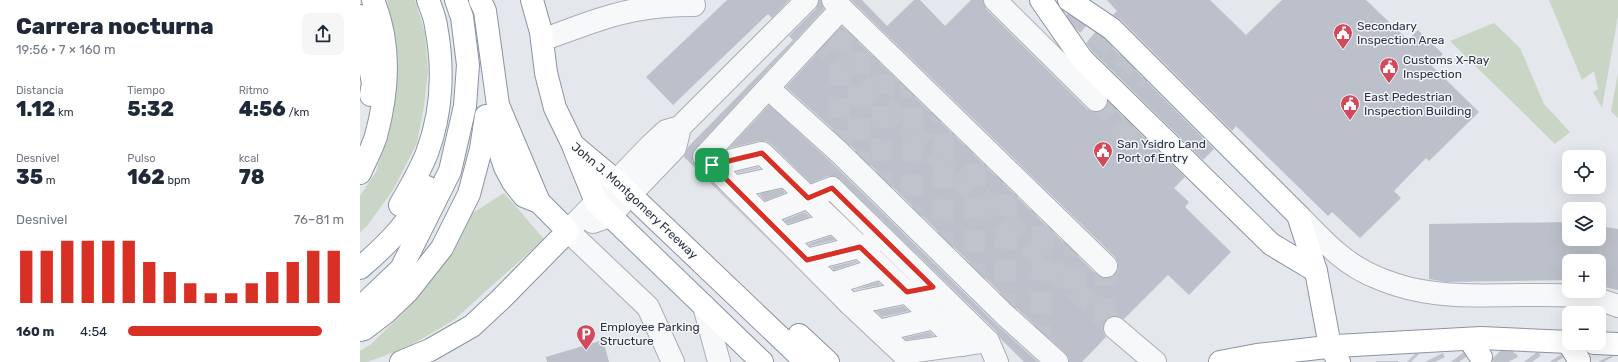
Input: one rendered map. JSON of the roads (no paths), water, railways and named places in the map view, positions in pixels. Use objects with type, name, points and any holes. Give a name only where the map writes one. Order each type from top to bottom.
[{"type":"highway","points":[[360,173],[375,138],[385,90],[386,53],[377,9],[373,0]]},
{"type":"highway","points":[[360,250],[370,244],[394,215],[427,153],[436,118],[441,83],[441,67],[436,25],[428,0]]},
{"type":"highway","points":[[360,268],[384,248],[404,225],[424,194],[441,157],[449,122],[455,68],[447,20],[441,0]]},
{"type":"highway","points":[[360,308],[401,270],[450,171],[465,106],[468,65],[462,17],[456,0]]},
{"type":"highway","points":[[401,362],[430,350],[472,326],[500,300],[568,231],[539,202],[524,196],[513,182],[505,167],[494,133],[498,105],[485,11],[480,0]]},
{"type":"highway","name":"John J. Montgomery Freeway","points":[[532,0],[542,40],[546,73],[554,108],[573,145],[618,193],[806,362]]},
{"type":"highway","points":[[1041,0],[1082,59],[1271,244],[1316,272]]},
{"type":"highway","points":[[1047,0],[1091,50],[1281,234],[1316,272]]},
{"type":"highway","points":[[1057,0],[1102,39],[1290,224],[1316,272]]},
{"type":"highway","points":[[1069,0],[1112,29],[1298,215],[1316,272],[1334,354]]},
{"type":"highway","points":[[360,73],[362,25]]},
{"type":"highway","points":[[360,142],[367,126],[373,83],[362,25]]},
{"type":"highway","points":[[360,330],[385,313],[408,291],[442,248],[469,194],[481,149],[492,64]]},
{"type":"highway","points":[[573,145],[618,193],[785,362]]},
{"type":"highway","points":[[618,193],[704,306],[762,362]]},
{"type":"highway","points":[[618,193],[828,362]]},
{"type":"highway","points":[[360,288],[418,236]]},
{"type":"highway","points":[[1469,339],[1481,357]]},
{"type":"highway","points":[[1227,361],[1310,355],[1427,350],[1444,340],[1469,339],[1518,340],[1549,350],[1562,349]]},
{"type":"highway","points":[[1495,339],[1506,358]]},
{"type":"highway","points":[[1444,340],[1456,358]]},
{"type":"highway","points":[[1518,340],[1529,358]]},
{"type":"lane","points":[[673,362],[648,307],[568,231],[674,148],[680,128],[808,0]]},
{"type":"lane","points":[[995,0],[1096,100]]},
{"type":"lane","points":[[988,341],[902,353],[850,304],[704,157],[768,88],[837,4],[1106,266]]},
{"type":"lane","points":[[542,40],[613,15],[637,9],[694,5]]},
{"type":"lane","points":[[768,88],[839,152],[1005,315],[1057,362]]},
{"type":"lane","points":[[712,165],[762,153],[784,176],[962,345]]},
{"type":"lane","points":[[734,187],[784,176]]},
{"type":"lane","points":[[762,215],[832,188],[988,341],[997,362]]},
{"type":"lane","points":[[1298,215],[1338,254],[1358,268],[1403,286],[1434,293],[1457,295],[1565,295],[1587,297],[1618,306]]},
{"type":"lane","points":[[785,238],[834,222]]},
{"type":"lane","points":[[807,260],[886,241]]},
{"type":"lane","points":[[831,284],[881,268]]},
{"type":"lane","points":[[850,304],[933,287]]},
{"type":"lane","points":[[704,306],[719,362]]},
{"type":"lane","points":[[648,307],[659,362]]},
{"type":"lane","points":[[879,331],[934,318]]},
{"type":"lane","points":[[1115,328],[1155,362]]},
{"type":"tunnel","points":[[839,152],[841,9]]},
{"type":"tunnel","points":[[1071,10],[1149,79]]},
{"type":"tunnel","points":[[859,173],[860,27]]},
{"type":"tunnel","points":[[814,37],[1115,328]]},
{"type":"tunnel","points":[[881,194],[884,50]]},
{"type":"tunnel","points":[[910,75],[913,133],[911,223]]},
{"type":"tunnel","points":[[1096,100],[1120,124],[1132,147]]},
{"type":"tunnel","points":[[942,106],[944,162],[942,254]]},
{"type":"tunnel","points":[[974,285],[976,139]]},
{"type":"tunnel","points":[[1005,315],[1007,169]]},
{"type":"tunnel","points":[[1039,347],[1043,258],[1042,202]]},
{"type":"tunnel","points":[[1074,234],[1075,289]]},
{"type":"tunnel","points":[[1105,319],[1106,266]]},
{"type":"tunnel","points":[[1470,338],[1486,342],[1496,349],[1507,362]]},
{"type":"tunnel","points":[[1433,358],[1435,362]]},
{"type":"tunnel","points":[[1456,358],[1459,362]]},
{"type":"tunnel","points":[[1506,358],[1508,362]]},
{"type":"tunnel","points":[[1529,358],[1532,362]]},
{"type":"place","name":"Secondary Inspection Area","points":[[1343,50]]},
{"type":"place","name":"Customs X-Ray Inspection","points":[[1389,84]]},
{"type":"place","name":"East Pedestrian Inspection Building","points":[[1350,121]]},
{"type":"place","name":"San Ysidro Land Port of Entry","points":[[1103,168]]},
{"type":"place","name":"Employee Parking Structure","points":[[586,351]]}]
